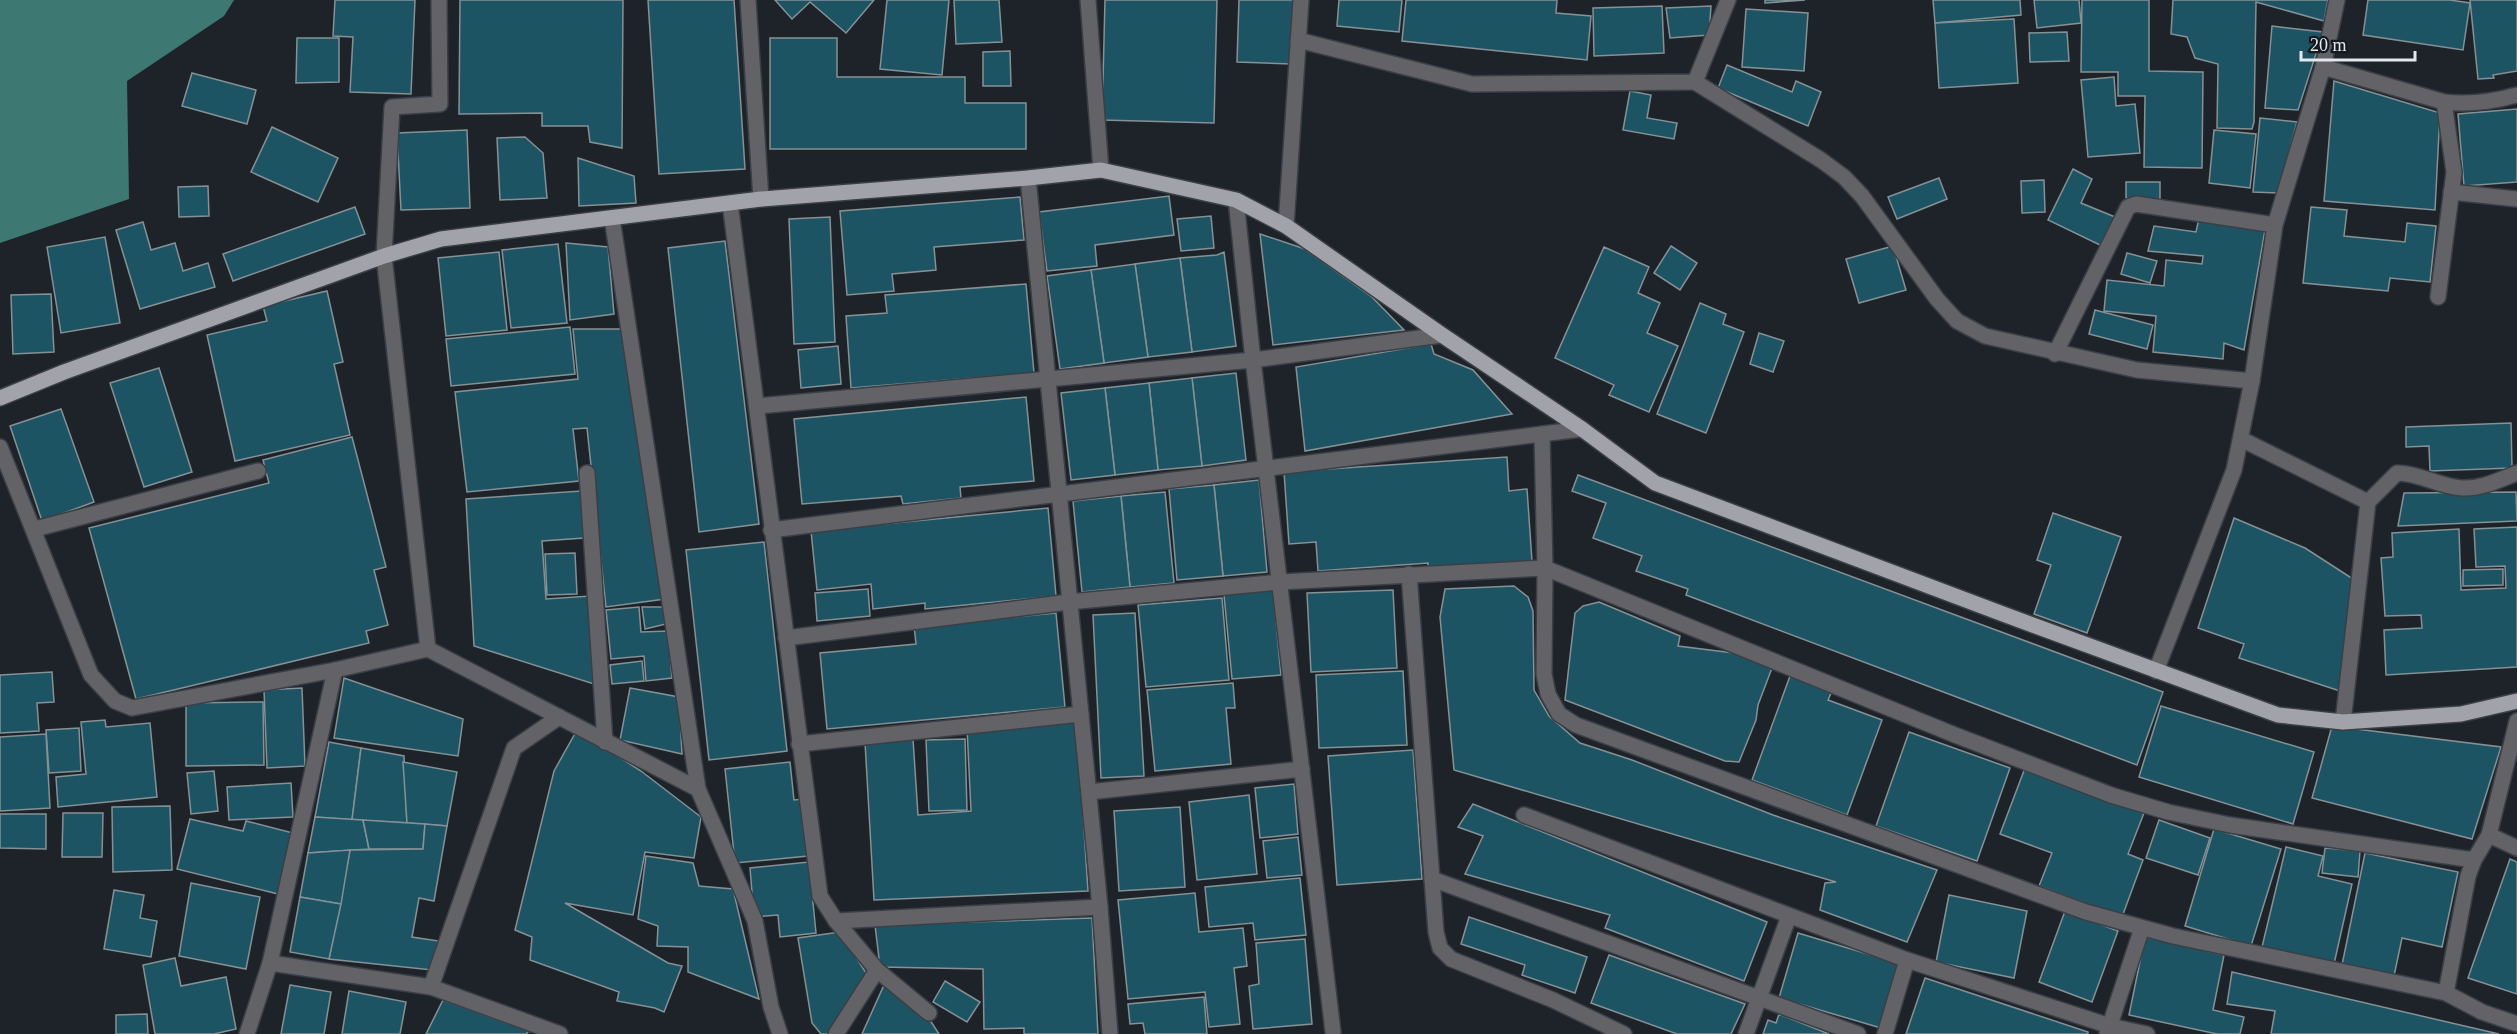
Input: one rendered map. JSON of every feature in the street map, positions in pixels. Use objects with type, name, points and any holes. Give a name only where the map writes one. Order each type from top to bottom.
[{"type":"main road","points":[[0,398],[64,372],[384,256],[441,239],[761,199],[1101,170],[1236,200],[1286,226],[1582,429],[1655,483],[2156,671],[2278,715],[2343,722],[2461,714],[2517,701]]},
{"type":"street","points":[[428,648],[384,256],[392,107],[440,104],[439,0]]},
{"type":"street","points":[[748,0],[761,199]]},
{"type":"street","points":[[1088,0],[1101,170]]},
{"type":"street","points":[[1286,226],[1301,0]]},
{"type":"street","points":[[1695,82],[1728,0]]},
{"type":"street","points":[[2156,671],[2234,470],[2252,381],[2275,225],[2323,67],[2337,0]]},
{"type":"street","points":[[1298,40],[1472,84],[1695,82],[1821,160],[1844,177],[1862,196],[1937,299],[1957,321],[1985,336],[2055,354],[2137,370],[2252,381]]},
{"type":"street","points":[[2323,67],[2444,102],[2488,103],[2517,95]]},
{"type":"street","points":[[2438,297],[2454,172],[2444,102]]},
{"type":"street","points":[[1028,178],[1089,792],[1110,1034]]},
{"type":"street","points":[[2451,192],[2517,199]]},
{"type":"street","points":[[1236,200],[1333,1032]]},
{"type":"street","points":[[730,203],[820,896],[877,970],[929,1013]]},
{"type":"street","points":[[2055,354],[2128,207],[2136,204],[2275,225]]},
{"type":"street","points":[[612,218],[698,789],[754,921],[771,1007],[780,1034]]},
{"type":"street","points":[[758,406],[1253,360],[1442,335]]},
{"type":"street","points":[[771,530],[1582,429]]},
{"type":"street","points":[[1542,434],[1545,568],[1544,674],[1548,694],[1559,714],[1576,725],[2086,912],[2142,928],[2446,993],[2482,1012],[2517,1024]]},
{"type":"street","points":[[2241,439],[2368,502]]},
{"type":"street","points":[[0,447],[92,675],[115,701],[132,708],[335,670],[428,648],[698,789]]},
{"type":"street","points":[[35,530],[258,471]]},
{"type":"street","points":[[587,472],[605,741]]},
{"type":"street","points":[[2343,722],[2368,502],[2397,473],[2410,473],[2459,488],[2490,484],[2517,473]]},
{"type":"street","points":[[786,638],[1070,602],[1280,582],[1545,568],[1955,735],[2111,795],[2168,812],[2230,825],[2474,860]]},
{"type":"street","points":[[1408,574],[1436,932],[1440,948],[1451,959],[1553,1000],[1624,1034]]},
{"type":"street","points":[[247,1034],[270,963],[335,670]]},
{"type":"street","points":[[799,744],[1081,714]]},
{"type":"street","points":[[431,987],[514,748],[559,717]]},
{"type":"street","points":[[2446,993],[2468,876],[2474,860],[2489,835],[2517,720]]},
{"type":"street","points":[[1089,792],[1302,769]]},
{"type":"street","points":[[1524,815],[1908,960],[2108,1030],[2147,1034]]},
{"type":"street","points":[[2489,835],[2517,848]]},
{"type":"street","points":[[1432,879],[1858,1034]]},
{"type":"street","points":[[837,921],[1100,907]]},
{"type":"street","points":[[1746,1034],[1790,916]]},
{"type":"street","points":[[2108,1030],[2142,928]]},
{"type":"street","points":[[1885,1034],[1908,960]]},
{"type":"street","points":[[270,963],[431,987],[560,1034]]},
{"type":"street","points":[[836,1034],[877,970]]},
{"type":"shaded area","points":[[0,0],[234,0],[224,16],[127,81],[129,199],[0,243]]},
{"type":"building","points":[[335,0],[415,0],[411,94],[350,92],[353,37],[333,36]]},
{"type":"building","points":[[460,0],[623,0],[622,148],[590,142],[588,126],[542,126],[542,113],[459,114]]},
{"type":"building","points":[[648,0],[734,0],[745,169],[659,174]]},
{"type":"building","points":[[775,0],[874,0],[846,33],[810,2],[792,19]]},
{"type":"building","points":[[887,0],[949,0],[942,75],[880,69]]},
{"type":"building","points":[[954,0],[999,0],[1002,42],[956,44]]},
{"type":"building","points":[[1105,0],[1217,0],[1214,123],[1102,120]]},
{"type":"building","points":[[1239,0],[1293,0],[1291,64],[1237,62]]},
{"type":"building","points":[[1339,0],[1402,0],[1399,32],[1337,26]]},
{"type":"building","points":[[1406,0],[1557,0],[1556,13],[1591,16],[1587,60],[1402,41]]},
{"type":"building","points":[[1765,0],[1805,0],[1765,3]]},
{"type":"building","points":[[1933,0],[2020,0],[2021,15],[1935,23]]},
{"type":"building","points":[[2034,0],[2079,0],[2081,23],[2037,28]]},
{"type":"building","points":[[2082,0],[2149,0],[2149,71],[2203,72],[2202,168],[2144,167],[2145,96],[2118,96],[2118,72],[2081,72]]},
{"type":"building","points":[[2173,0],[2328,0],[2324,21],[2256,2],[2252,129],[2217,128],[2218,64],[2195,58],[2187,37],[2171,34]]},
{"type":"building","points":[[2368,0],[2450,0],[2470,3],[2463,50],[2363,35]]},
{"type":"building","points":[[2470,0],[2517,0],[2517,71],[2493,75],[2494,78],[2478,79]]},
{"type":"building","points":[[1662,6],[1664,53],[1594,56],[1593,8]]},
{"type":"building","points":[[1711,6],[1709,35],[1670,38],[1666,8]]},
{"type":"building","points":[[1746,9],[1808,13],[1804,71],[1742,67]]},
{"type":"building","points":[[2014,19],[2018,83],[1939,88],[1935,23]]},
{"type":"building","points":[[2272,26],[2323,32],[2298,110],[2265,108]]},
{"type":"building","points":[[2067,32],[2069,61],[2030,62],[2029,33]]},
{"type":"building","points":[[297,38],[339,38],[339,82],[296,83]]},
{"type":"building","points":[[770,38],[837,38],[837,77],[965,77],[965,103],[1026,103],[1026,149],[770,149]]},
{"type":"building","points":[[1010,51],[1011,86],[983,86],[983,52]]},
{"type":"building","points":[[1727,65],[1792,92],[1796,81],[1821,92],[1808,126],[1718,88]]},
{"type":"building","points":[[192,73],[256,90],[247,124],[182,106]]},
{"type":"building","points":[[2114,77],[2116,106],[2135,104],[2140,153],[2088,157],[2081,80]]},
{"type":"building","points":[[2334,81],[2440,113],[2435,210],[2324,201]]},
{"type":"building","points":[[1630,91],[1651,95],[1647,118],[1677,123],[1674,139],[1623,130]]},
{"type":"building","points":[[2517,109],[2517,182],[2464,186],[2458,114]]},
{"type":"building","points":[[2260,118],[2297,122],[2278,193],[2253,192]]},
{"type":"building","points":[[272,127],[338,158],[318,202],[251,172]]},
{"type":"building","points":[[467,130],[470,208],[401,210],[397,133]]},
{"type":"building","points":[[2214,130],[2256,134],[2250,188],[2209,183]]},
{"type":"building","points":[[525,137],[543,153],[547,198],[500,200],[497,138]]},
{"type":"building","points":[[578,158],[634,176],[636,203],[579,206]]},
{"type":"building","points":[[2073,169],[2092,179],[2081,203],[2115,217],[2102,246],[2048,220]]},
{"type":"building","points":[[1939,178],[1947,199],[1897,219],[1888,197]]},
{"type":"building","points":[[2044,180],[2045,212],[2022,213],[2021,181]]},
{"type":"building","points":[[2126,182],[2160,182],[2160,199],[2126,198]]},
{"type":"building","points":[[208,186],[209,216],[179,217],[178,187]]},
{"type":"building","points":[[1169,196],[1174,235],[1095,245],[1097,266],[1047,271],[1039,212]]},
{"type":"building","points":[[1020,197],[1024,240],[934,247],[936,270],[892,274],[894,291],[847,295],[840,211]]},
{"type":"building","points":[[355,207],[365,234],[233,281],[223,254]]},
{"type":"building","points":[[2311,207],[2347,210],[2344,236],[2405,242],[2407,223],[2436,226],[2430,282],[2390,278],[2388,291],[2303,283]]},
{"type":"building","points":[[1211,216],[1214,248],[1181,251],[1177,219]]},
{"type":"building","points":[[830,217],[835,342],[794,344],[789,219]]},
{"type":"building","points":[[2199,218],[2265,230],[2244,350],[2224,343],[2223,359],[2153,352],[2156,316],[2104,311],[2107,280],[2164,286],[2166,260],[2202,264],[2203,256],[2148,251],[2154,226],[2196,232]]},
{"type":"building","points":[[143,222],[151,250],[175,243],[183,271],[208,263],[215,287],[140,309],[116,230]]},
{"type":"building","points":[[1260,234],[1305,249],[1372,297],[1404,330],[1273,345]]},
{"type":"building","points":[[105,237],[120,323],[61,333],[47,247]]},
{"type":"building","points":[[725,241],[759,524],[699,532],[668,248]]},
{"type":"building","points":[[566,243],[608,247],[614,314],[570,320]]},
{"type":"building","points":[[558,244],[567,323],[511,328],[502,250]]},
{"type":"building","points":[[1671,246],[1697,263],[1680,290],[1654,273]]},
{"type":"building","points":[[1893,246],[1906,290],[1859,303],[1846,259]]},
{"type":"building","points":[[1604,247],[1649,267],[1638,293],[1660,303],[1647,333],[1678,346],[1649,412],[1609,395],[1614,385],[1555,358]]},
{"type":"building","points":[[499,252],[507,330],[446,336],[438,258]]},
{"type":"building","points":[[1224,252],[1236,346],[1192,352],[1180,258],[1217,255]]},
{"type":"building","points":[[2127,253],[2157,261],[2150,283],[2121,274]]},
{"type":"building","points":[[1180,258],[1192,352],[1148,357],[1135,264]]},
{"type":"building","points":[[1135,264],[1148,357],[1104,363],[1091,270]]},
{"type":"building","points":[[1091,270],[1104,363],[1060,369],[1047,276]]},
{"type":"building","points":[[1026,284],[1034,373],[851,388],[846,316],[887,313],[885,295]]},
{"type":"building","points":[[327,291],[343,362],[334,364],[350,435],[235,461],[207,335],[267,321],[263,306]]},
{"type":"building","points":[[51,294],[54,352],[13,354],[11,295]]},
{"type":"building","points":[[1700,303],[1726,314],[1723,324],[1744,332],[1706,433],[1657,414]]},
{"type":"building","points":[[2095,310],[2153,325],[2147,349],[2089,334]]},
{"type":"building","points":[[570,327],[575,374],[451,386],[446,339]]},
{"type":"building","points":[[573,329],[622,329],[665,599],[606,607],[587,428],[573,429],[579,481],[467,492],[455,392],[578,379]]},
{"type":"building","points":[[1759,333],[1784,341],[1773,372],[1750,364]]},
{"type":"building","points":[[1431,344],[1434,354],[1473,370],[1512,414],[1305,451],[1296,367]]},
{"type":"building","points":[[838,346],[841,384],[801,388],[798,350]]},
{"type":"building","points":[[159,368],[192,472],[144,487],[110,383]]},
{"type":"building","points":[[1236,373],[1246,460],[1202,466],[1192,378]]},
{"type":"building","points":[[1192,378],[1202,466],[1158,470],[1149,383]]},
{"type":"building","points":[[1149,383],[1158,470],[1115,475],[1105,388]]},
{"type":"building","points":[[1105,388],[1115,475],[1071,480],[1061,393]]},
{"type":"building","points":[[1026,397],[1034,481],[960,487],[961,498],[903,504],[901,496],[802,504],[794,419]]},
{"type":"building","points":[[61,409],[94,502],[42,521],[10,426]]},
{"type":"building","points":[[2511,423],[2512,468],[2430,471],[2429,446],[2406,447],[2406,427]]},
{"type":"building","points":[[352,437],[386,567],[374,570],[388,625],[366,631],[369,643],[136,699],[89,528],[269,483],[263,460]]},
{"type":"building","points":[[1507,457],[1509,491],[1527,489],[1532,561],[1428,568],[1428,563],[1318,571],[1316,542],[1289,544],[1284,472]]},
{"type":"building","points":[[1578,475],[2163,692],[2137,765],[1686,595],[1688,589],[1636,571],[1642,556],[1593,538],[1606,503],[1572,491]]},
{"type":"building","points":[[1259,480],[1267,572],[1223,576],[1214,485]]},
{"type":"building","points":[[1214,485],[1223,576],[1177,580],[1169,489]]},
{"type":"building","points":[[581,491],[584,538],[542,541],[546,599],[590,596],[594,684],[474,646],[466,499]]},
{"type":"building","points":[[1165,492],[1174,583],[1130,587],[1121,496]]},
{"type":"building","points":[[2516,492],[2517,521],[2398,526],[2404,493]]},
{"type":"building","points":[[1121,496],[1130,587],[1082,592],[1073,501]]},
{"type":"building","points":[[1048,508],[1056,596],[925,609],[925,603],[873,609],[871,584],[817,590],[811,531]]},
{"type":"building","points":[[2053,513],[2121,537],[2087,633],[2034,614],[2051,565],[2037,560]]},
{"type":"building","points":[[2234,518],[2305,548],[2353,579],[2340,691],[2239,658],[2244,644],[2198,628]]},
{"type":"building","points":[[2517,527],[2517,667],[2386,675],[2384,630],[2422,628],[2421,615],[2385,616],[2381,558],[2393,557],[2392,533],[2459,529],[2461,590],[2506,588],[2505,566],[2476,567],[2474,529]]},
{"type":"building","points":[[764,542],[787,751],[709,760],[686,550]]},
{"type":"building","points":[[575,553],[577,594],[547,595],[545,554]]},
{"type":"building","points":[[2503,569],[2503,585],[2463,586],[2463,570]]},
{"type":"building","points":[[1514,586],[1528,597],[1533,611],[1534,690],[1549,716],[1580,743],[1632,760],[1773,815],[1937,870],[1907,942],[1820,910],[1825,883],[1836,882],[1454,770],[1440,617],[1445,589]]},
{"type":"building","points":[[868,589],[870,616],[817,621],[815,593]]},
{"type":"building","points":[[1273,590],[1281,675],[1232,679],[1224,595]]},
{"type":"building","points":[[1393,590],[1397,668],[1311,672],[1307,593]]},
{"type":"building","points":[[1222,598],[1229,680],[1146,687],[1138,605]]},
{"type":"building","points":[[1599,602],[1680,636],[1678,646],[1734,653],[1772,668],[1758,705],[1756,720],[1739,762],[1725,761],[1565,700],[1575,613],[1583,606]]},
{"type":"building","points":[[639,607],[641,632],[668,631],[672,678],[646,681],[644,656],[611,659],[606,610]]},
{"type":"building","points":[[642,607],[665,607],[666,624],[645,629]]},
{"type":"building","points":[[1056,613],[1065,707],[827,729],[820,653],[916,644],[914,626]]},
{"type":"building","points":[[1135,613],[1144,776],[1101,778],[1093,615]]},
{"type":"building","points":[[642,661],[644,681],[612,684],[610,665]]},
{"type":"building","points":[[1403,671],[1407,745],[1319,748],[1316,675]]},
{"type":"building","points":[[52,672],[54,702],[37,703],[39,731],[0,733],[0,675]]},
{"type":"building","points":[[1790,676],[1832,691],[1828,700],[1882,720],[1847,815],[1752,780]]},
{"type":"building","points":[[344,678],[463,719],[458,756],[334,738]]},
{"type":"building","points":[[1233,683],[1235,708],[1226,708],[1231,764],[1155,771],[1147,690]]},
{"type":"building","points":[[302,688],[305,766],[267,768],[264,690]]},
{"type":"building","points":[[630,688],[679,697],[682,754],[620,740]]},
{"type":"building","points":[[263,702],[264,765],[186,766],[186,703]]},
{"type":"building","points":[[2161,706],[2314,752],[2293,824],[2139,777]]},
{"type":"building","points":[[105,720],[106,727],[150,723],[157,797],[58,807],[56,777],[86,774],[81,722]]},
{"type":"building","points":[[1077,722],[1088,891],[874,900],[865,742],[913,739],[918,815],[971,811],[967,728]]},
{"type":"building","points":[[2332,726],[2501,747],[2472,839],[2312,798]]},
{"type":"building","points":[[79,728],[81,771],[49,773],[46,730]]},
{"type":"building","points":[[577,730],[641,771],[701,817],[694,858],[645,852],[633,915],[565,903],[668,963],[682,966],[664,1012],[655,1008],[617,1001],[619,992],[530,960],[532,937],[515,930],[554,771]]},
{"type":"building","points":[[1909,732],[2010,768],[1977,861],[1876,826]]},
{"type":"building","points":[[46,734],[50,808],[0,811],[0,737]]},
{"type":"building","points":[[965,739],[967,810],[929,811],[926,740]]},
{"type":"building","points":[[329,742],[361,748],[352,820],[315,817]]},
{"type":"building","points":[[361,748],[404,756],[407,823],[352,820]]},
{"type":"building","points":[[1413,750],[1422,879],[1337,885],[1328,756]]},
{"type":"building","points":[[403,762],[457,772],[447,826],[407,823]]},
{"type":"building","points":[[790,762],[794,800],[803,799],[808,856],[735,863],[725,769]]},
{"type":"building","points":[[2025,768],[2144,813],[2128,854],[2143,860],[2122,917],[2039,886],[2052,853],[2000,834]]},
{"type":"building","points":[[214,771],[218,811],[191,814],[187,773]]},
{"type":"building","points":[[291,783],[293,817],[229,820],[227,787]]},
{"type":"building","points":[[1294,784],[1298,834],[1260,838],[1255,788]]},
{"type":"building","points":[[1249,795],[1257,874],[1197,880],[1189,802]]},
{"type":"building","points":[[1473,804],[1767,922],[1744,981],[1605,928],[1610,915],[1465,874],[1483,836],[1458,827]]},
{"type":"building","points":[[170,806],[172,870],[113,872],[112,807]]},
{"type":"building","points":[[1180,807],[1185,887],[1119,891],[1114,811]]},
{"type":"building","points":[[63,813],[103,813],[102,857],[62,857]]},
{"type":"building","points":[[0,814],[46,814],[46,849],[0,848]]},
{"type":"building","points":[[315,817],[363,820],[369,849],[308,853]]},
{"type":"building","points":[[190,819],[243,831],[246,821],[293,833],[278,894],[177,869]]},
{"type":"building","points":[[363,820],[425,824],[423,849],[369,849]]},
{"type":"building","points":[[2159,820],[2210,838],[2198,875],[2146,858]]},
{"type":"building","points":[[425,824],[447,826],[434,901],[419,898],[412,937],[439,941],[432,970],[329,959],[350,850],[423,849]]},
{"type":"building","points":[[2214,829],[2281,849],[2251,946],[2185,926]]},
{"type":"building","points":[[1298,837],[1302,875],[1267,878],[1263,841]]},
{"type":"building","points":[[2286,847],[2323,856],[2318,876],[2352,884],[2334,964],[2262,947]]},
{"type":"building","points":[[2325,848],[2360,851],[2358,877],[2322,873]]},
{"type":"building","points":[[350,850],[341,904],[300,897],[308,853]]},
{"type":"building","points":[[2365,853],[2458,872],[2442,947],[2402,938],[2394,976],[2342,965]]},
{"type":"building","points":[[646,856],[693,863],[699,886],[733,889],[759,999],[688,972],[688,947],[657,946],[658,926],[638,919]]},
{"type":"building","points":[[2510,859],[2517,862],[2517,994],[2468,978]]},
{"type":"building","points":[[809,862],[816,933],[780,937],[778,915],[754,917],[750,868]]},
{"type":"building","points":[[1300,878],[1306,935],[1255,940],[1253,923],[1209,927],[1205,887]]},
{"type":"building","points":[[191,883],[260,897],[246,969],[179,956]]},
{"type":"building","points":[[114,890],[144,895],[140,918],[157,921],[151,957],[104,949]]},
{"type":"building","points":[[1195,893],[1199,932],[1243,928],[1247,966],[1234,968],[1240,1024],[1209,1027],[1205,992],[1128,999],[1118,900]]},
{"type":"building","points":[[1949,895],[2027,911],[2014,978],[1936,962]]},
{"type":"building","points":[[300,897],[341,904],[329,959],[290,952]]},
{"type":"building","points":[[2065,911],[2118,931],[2092,1002],[2039,982]]},
{"type":"building","points":[[1469,917],[1587,957],[1575,993],[1522,975],[1525,965],[1461,944]]},
{"type":"building","points":[[1092,918],[1098,1034],[1024,1034],[1024,1028],[984,1029],[983,969],[880,967],[875,925]]},
{"type":"building","points":[[840,932],[868,976],[829,1034],[821,1034],[812,1023],[798,938]]},
{"type":"building","points":[[1798,933],[1901,964],[1881,1028],[1779,998]]},
{"type":"building","points":[[2145,937],[2224,955],[2213,1010],[2244,1017],[2240,1034],[2217,1034],[2129,1015]]},
{"type":"building","points":[[1305,939],[1312,1024],[1253,1029],[1249,986],[1259,984],[1256,943]]},
{"type":"building","points":[[1609,955],[1745,1004],[1731,1034],[1677,1034],[1591,1003]]},
{"type":"building","points":[[175,958],[181,986],[226,977],[236,1029],[214,1034],[155,1034],[143,965]]},
{"type":"building","points":[[2232,972],[2499,1034],[2271,1034],[2275,1011],[2227,1004]]},
{"type":"building","points":[[1925,978],[2088,1032],[2088,1034],[1906,1034]]},
{"type":"building","points":[[945,981],[980,1002],[967,1022],[933,1002]]},
{"type":"building","points":[[290,985],[331,992],[324,1034],[281,1034]]},
{"type":"building","points":[[884,985],[930,1020],[939,1034],[862,1034]]},
{"type":"building","points":[[349,991],[406,1002],[400,1034],[342,1034]]},
{"type":"building","points":[[1204,997],[1207,1034],[1145,1034],[1143,1023],[1130,1024],[1128,1004]]},
{"type":"building","points":[[443,1000],[529,1031],[526,1034],[426,1034]]},
{"type":"building","points":[[147,1014],[148,1034],[116,1034],[116,1015]]},
{"type":"building","points":[[1779,1014],[1829,1034],[1763,1034],[1768,1020],[1776,1023]]}]
